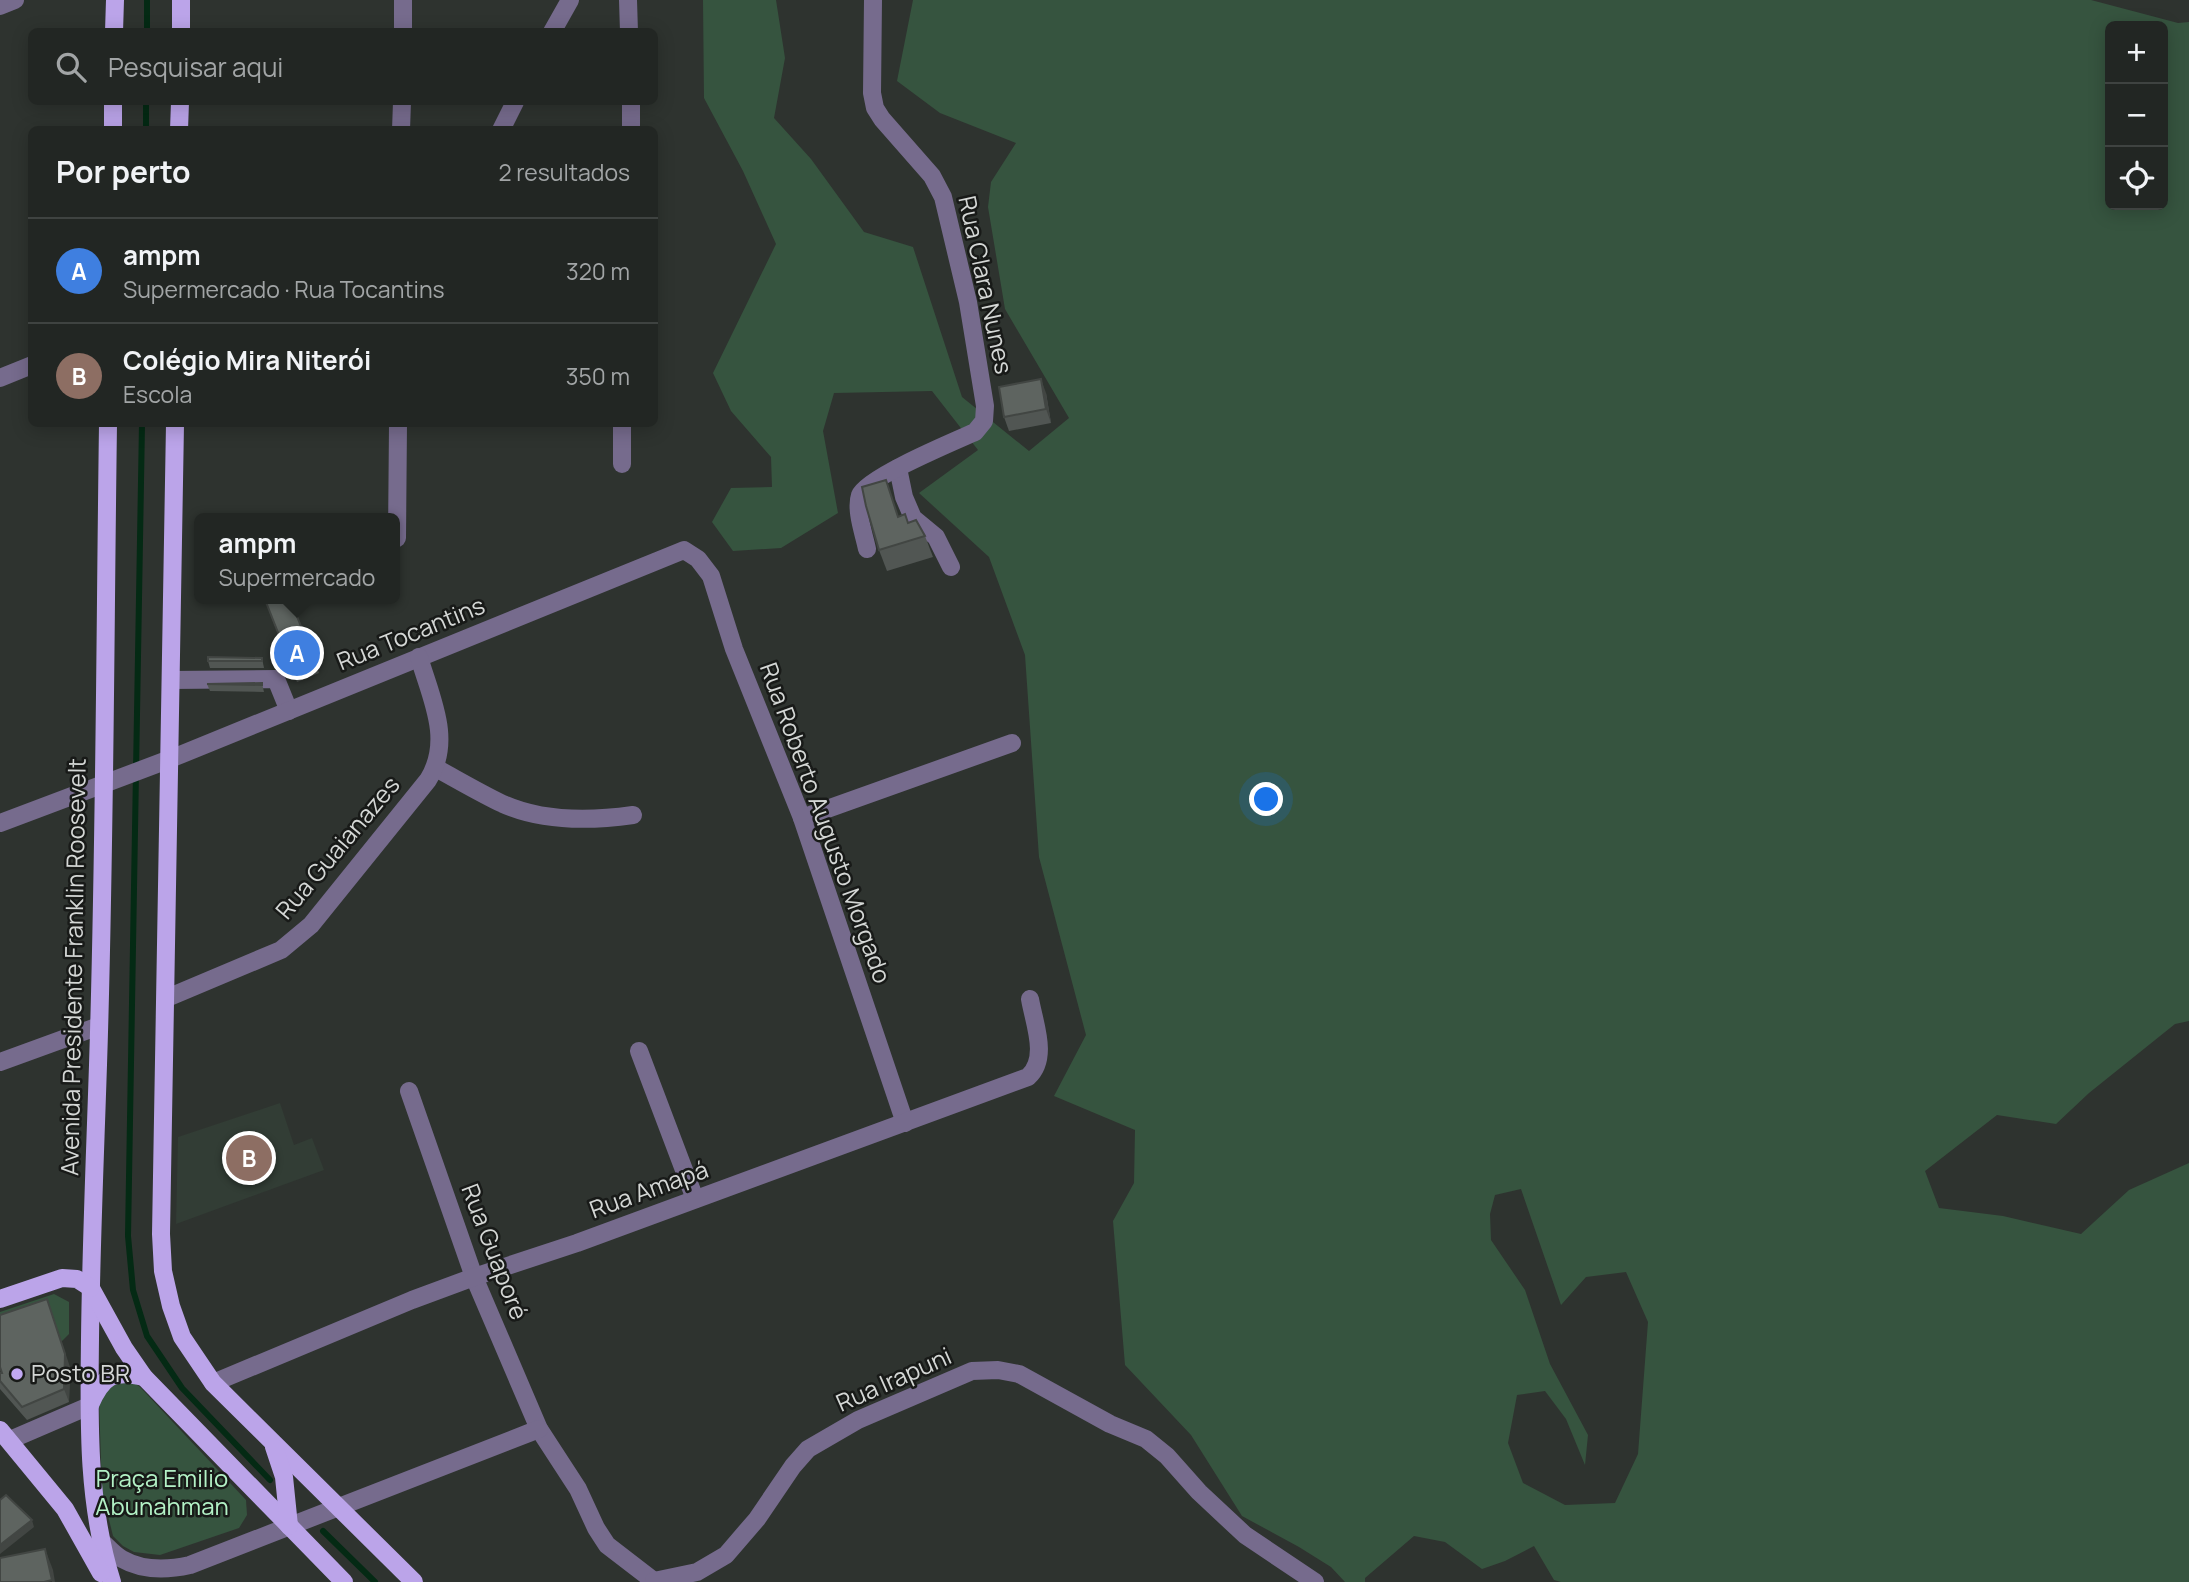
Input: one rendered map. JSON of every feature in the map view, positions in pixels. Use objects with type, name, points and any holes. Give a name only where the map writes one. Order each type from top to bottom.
[{"type":"main road","points":[[114,28],[115,0]]},
{"type":"main road","points":[[181,0],[181,28]]},
{"type":"main road","points":[[113,105],[113,126]]},
{"type":"main road","points":[[179,126],[180,105]]},
{"type":"main road","name":"Avenida Presidente Franklin Roosevelt","points":[[108,427],[99,1026],[89,1406],[90,1461],[95,1511],[112,1582]]},
{"type":"main road","points":[[175,427],[161,1234],[163,1271],[182,1337],[213,1383],[415,1582]]},
{"type":"main road","points":[[0,1299],[62,1278],[77,1279],[91,1288],[144,1377],[344,1582]]},
{"type":"main road","points":[[89,1406],[97,1389],[108,1377],[127,1373],[144,1377]]},
{"type":"main road","points":[[5,1435],[65,1509],[106,1582]]},
{"type":"main road","points":[[272,1442],[284,1476],[289,1525]]},
{"type":"street","points":[[0,6],[15,0]]},
{"type":"street","points":[[402,28],[403,0]]},
{"type":"street","points":[[554,28],[570,0]]},
{"type":"street","points":[[628,0],[629,28]]},
{"type":"street","name":"Rua Clara Nunes","points":[[867,549],[859,511],[859,495],[865,486],[975,432],[984,421],[985,406],[968,302],[943,197],[932,176],[875,108],[872,93],[873,0]]},
{"type":"street","points":[[401,126],[402,105]]},
{"type":"street","points":[[503,126],[514,105]]},
{"type":"street","points":[[631,105],[631,126]]},
{"type":"street","points":[[0,378],[28,367]]},
{"type":"street","points":[[397,513],[398,427]]},
{"type":"street","points":[[622,427],[622,464]]},
{"type":"street","points":[[898,468],[904,497],[913,518],[936,537],[951,567]]},
{"type":"street","name":"Rua Tocantins","points":[[0,823],[148,768],[684,550]]},
{"type":"street","name":"Rua Roberto Augusto Morgado","points":[[684,550],[698,559],[711,576],[734,649],[802,818],[905,1124]]},
{"type":"street","points":[[419,657],[440,727],[441,743],[436,768],[506,805],[541,815],[598,820],[632,814]]},
{"type":"street","points":[[171,680],[276,680],[289,711]]},
{"type":"street","points":[[802,818],[1012,743]]},
{"type":"street","name":"Rua Guaianazes","points":[[167,998],[281,950],[311,925],[436,768]]},
{"type":"street","name":"Rua Amapá","points":[[213,1383],[474,1276],[577,1243],[1028,1077],[1035,1071],[1040,1054],[1030,999]]},
{"type":"street","points":[[0,1062],[99,1026]]},
{"type":"street","points":[[639,1051],[695,1199]]},
{"type":"street","name":"Rua Guaporé","points":[[409,1091],[474,1276],[540,1429],[578,1489],[607,1545],[655,1582]]},
{"type":"street","name":"Rua Irapuni","points":[[655,1582],[697,1572],[726,1556],[808,1449],[858,1420],[972,1371],[998,1370],[1018,1374],[1146,1440],[1167,1456],[1199,1492],[1245,1535],[1315,1582]]},
{"type":"street","points":[[5,1435],[89,1406]]},
{"type":"street","points":[[100,1540],[122,1560],[147,1568],[168,1570],[190,1565],[540,1429]]},
{"type":"shaded area","points":[[280,1103],[294,1145],[312,1138],[324,1170],[176,1224],[178,1137]]},
{"type":"green space","points":[[703,0],[776,0],[785,58],[774,118],[811,159],[864,232],[913,247],[962,397],[1029,451],[1069,418],[1005,309],[988,207],[991,182],[1016,143],[940,113],[897,81],[913,0],[2091,0],[2178,23],[2189,22],[2189,1021],[2175,1024],[2089,1093],[2056,1124],[1997,1115],[1925,1171],[1939,1208],[2003,1216],[2081,1234],[2129,1190],[2189,1163],[2189,1582],[1561,1582],[1554,1580],[1534,1546],[1482,1569],[1445,1542],[1414,1536],[1365,1578],[1365,1582],[1345,1582],[1331,1567],[1242,1516],[1191,1435],[1125,1365],[1113,1221],[1134,1183],[1135,1130],[1054,1096],[1086,1035],[1039,857],[1025,655],[989,557],[919,493],[978,450],[932,391],[834,393],[823,431],[838,513],[781,548],[733,551],[712,522],[731,488],[772,487],[771,457],[731,411],[713,373],[776,244],[743,171],[704,98]],"holes":[[[1521,1189],[1561,1305],[1586,1277],[1626,1272],[1648,1322],[1638,1454],[1615,1503],[1565,1505],[1523,1483],[1508,1443],[1517,1395],[1545,1391],[1566,1419],[1585,1465],[1588,1435],[1550,1364],[1525,1290],[1491,1240],[1490,1214],[1495,1195]]]},
{"type":"green space","points":[[54,1294],[69,1302],[69,1334],[61,1342],[51,1313],[0,1330],[0,1312]]},
{"type":"green space","name":"Praça Emilio Abunahman","points":[[116,1382],[133,1382],[140,1387],[246,1500],[247,1515],[239,1528],[160,1555],[134,1552],[113,1536],[102,1491],[99,1400]]},
{"type":"building","points":[[1041,379],[1046,409],[1004,417],[999,387]]},
{"type":"building","points":[[886,480],[898,517],[905,514],[908,523],[916,520],[925,536],[879,550],[862,487]]},
{"type":"building","points":[[267,604],[292,604],[314,659],[292,668]]},
{"type":"building","points":[[208,657],[262,658],[262,661],[208,661]]},
{"type":"building","points":[[262,683],[262,685],[207,684]]},
{"type":"building","points":[[47,1299],[65,1354],[64,1389],[22,1407],[0,1381],[0,1315]]},
{"type":"building","points":[[6,1495],[32,1520],[0,1545],[0,1500]]},
{"type":"building","points":[[45,1549],[52,1580],[0,1582],[0,1558]]},
{"type":"waterway","points":[[147,0],[147,28]]},
{"type":"waterway","points":[[146,105],[146,126]]},
{"type":"waterway","points":[[142,427],[128,1236],[133,1290],[147,1336],[182,1388],[270,1480]]},
{"type":"waterway","points":[[323,1531],[375,1582]]},
{"type":"place","name":"ampm","points":[[297,653]]},
{"type":"place","name":"Colégio Mira Niterói","points":[[249,1158]]},
{"type":"place","name":"Posto BR","points":[[17,1374]]}]
